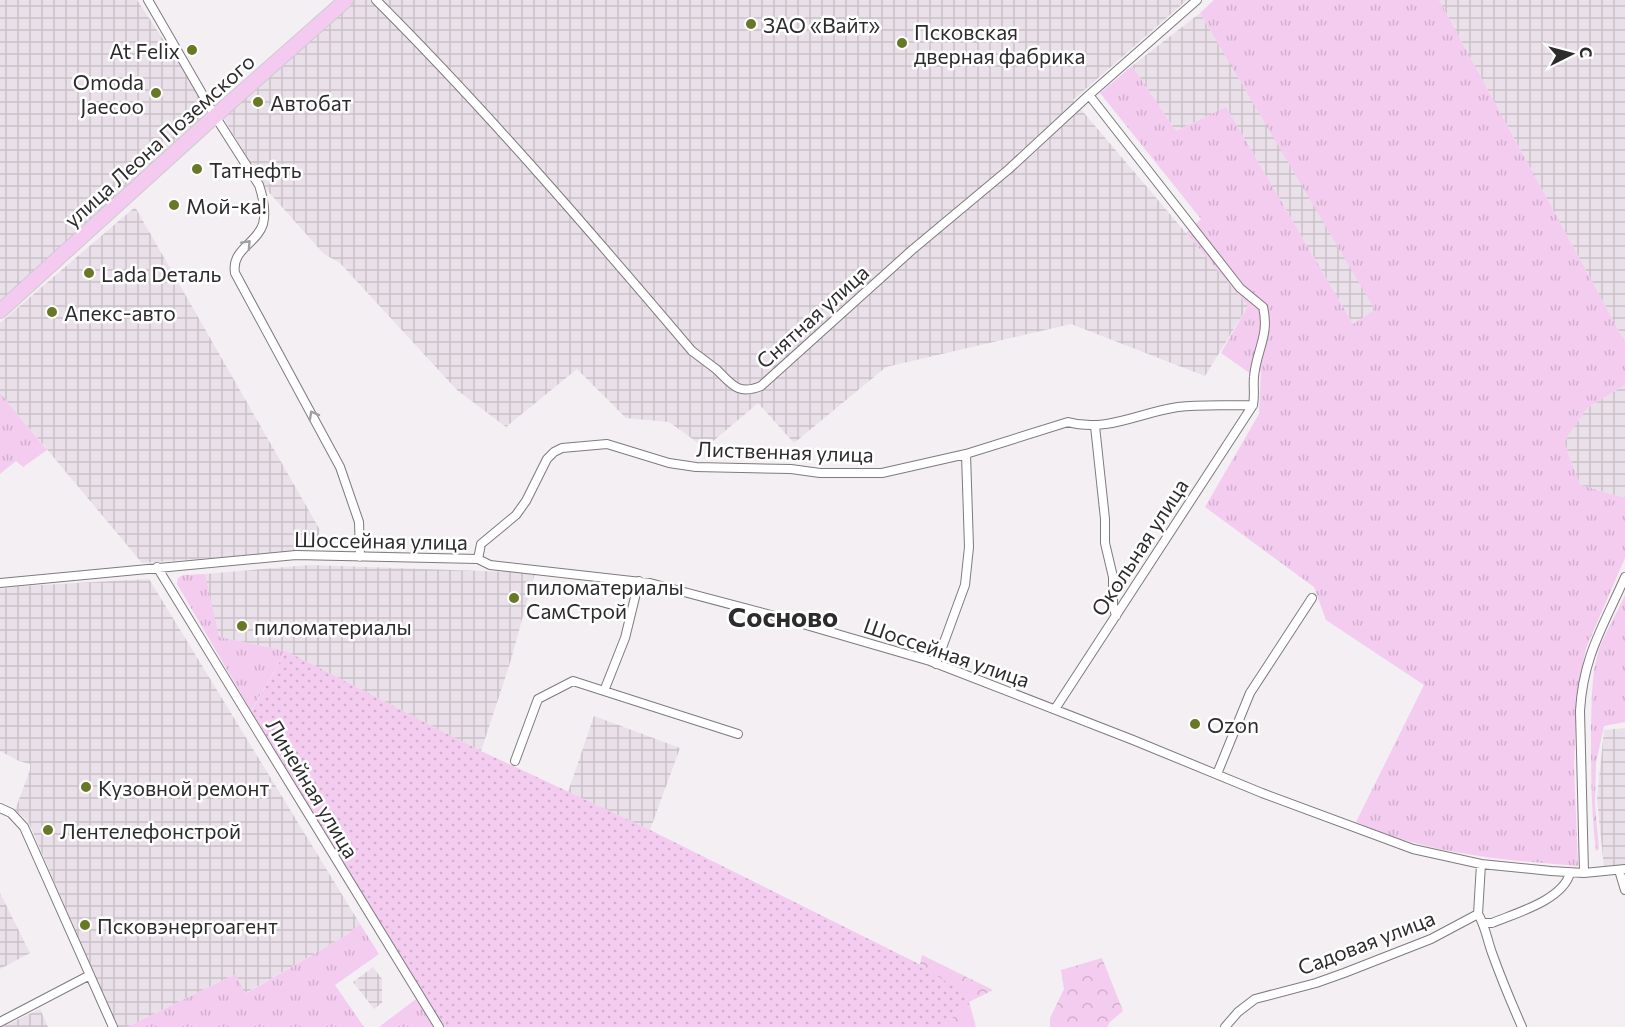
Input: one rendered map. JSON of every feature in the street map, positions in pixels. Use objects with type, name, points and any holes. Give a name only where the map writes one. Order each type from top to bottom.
[{"type":"main road","name":"улица Леона Поземского","points":[[0,311],[346,0]]},
{"type":"street","points":[[148,0],[215,116],[254,174],[263,196],[263,223],[260,231],[237,256],[235,273],[340,467],[359,522],[360,557]]},
{"type":"street","name":"Снятная улица","points":[[376,0],[537,170],[693,351],[733,386],[749,390],[761,386],[912,250],[1009,169],[1197,0]]},
{"type":"street","points":[[1089,95],[1240,288],[1263,308],[1266,324],[1254,375],[1253,405]]},
{"type":"street","name":"Лиственная улица","points":[[478,560],[481,543],[516,515],[526,501],[547,459],[562,448],[607,444],[669,463],[696,467],[820,473],[882,473],[966,454],[1068,422],[1080,425],[1108,425],[1153,411],[1180,407],[1253,405]]},
{"type":"street","name":"Окольная улица","points":[[1059,711],[1116,616],[1253,405]]},
{"type":"street","points":[[1095,426],[1105,519],[1105,543],[1113,576],[1113,605],[1116,616]]},
{"type":"street","points":[[936,664],[965,585],[969,547],[966,454]]},
{"type":"street","name":"Шоссейная улица","points":[[0,583],[296,555],[478,560],[490,565],[639,581],[782,618],[936,664],[1358,830],[1413,849],[1481,864],[1570,873],[1622,870]]},
{"type":"street","name":"Линейная улица","points":[[157,567],[439,1027]]},
{"type":"street","points":[[1584,873],[1580,711],[1582,685],[1598,634],[1625,577]]},
{"type":"street","points":[[604,692],[625,638],[639,581]]},
{"type":"street","points":[[1217,774],[1250,693],[1312,598]]},
{"type":"street","points":[[515,761],[538,699],[573,681],[738,734]]},
{"type":"street","points":[[0,808],[11,813],[24,827],[113,1027]]},
{"type":"street","points":[[1481,864],[1478,914],[1484,923],[1484,931],[1499,973],[1522,1027]]},
{"type":"street","points":[[1622,870],[1625,890]]},
{"type":"street","points":[[1484,923],[1492,923],[1540,903],[1558,891],[1568,881],[1570,873]]},
{"type":"street","name":"Садовая улица","points":[[1225,1027],[1238,1012],[1255,999],[1344,973],[1431,939],[1478,914]]},
{"type":"street","points":[[0,1022],[90,975]]},
{"type":"shaded area","points":[[0,0],[137,0],[204,101],[204,115],[0,303]]},
{"type":"shaded area","points":[[350,0],[1187,0],[1073,100],[1248,306],[1205,376],[1071,324],[886,367],[794,443],[758,403],[705,448],[669,422],[626,418],[577,369],[506,427],[457,390],[340,263],[324,254],[266,189],[223,117]]},
{"type":"shaded area","points":[[1439,0],[1625,0],[1625,342]]},
{"type":"shaded area","points":[[1200,13],[1376,310],[1353,324],[1226,107],[1176,131],[1132,66]]},
{"type":"shaded area","points":[[135,207],[320,530],[315,550],[142,563],[0,393],[0,323]]},
{"type":"shaded area","points":[[1625,385],[1625,498],[1580,485],[1564,442],[1587,408]]},
{"type":"shaded area","points":[[310,565],[535,573],[510,663],[481,751],[286,651],[218,637],[205,574]]},
{"type":"shaded area","points":[[149,579],[360,924],[345,936],[244,994],[236,974],[127,1027],[117,1027],[28,821],[15,810],[30,770],[30,764],[0,751],[0,589]]},
{"type":"shaded area","points":[[594,716],[680,748],[650,830],[568,792]]},
{"type":"shaded area","points":[[1625,728],[1625,864],[1604,868],[1597,799],[1604,730]]},
{"type":"shaded area","points":[[0,893],[30,953],[0,969]]},
{"type":"shaded area","points":[[373,967],[382,979],[382,1003],[374,1009],[353,982]]},
{"type":"shaded area","points":[[40,1009],[48,1027],[2,1027]]},
{"type":"green space","points":[[1214,0],[1439,0],[1625,342],[1625,385],[1587,408],[1564,442],[1580,485],[1625,498],[1625,558],[1586,648],[1577,694],[1574,766],[1578,866],[1465,854],[1410,842],[1356,822],[1424,685],[1326,620],[1314,587],[1205,507],[1259,414],[1261,371],[1251,374],[1221,353],[1248,306],[1186,233],[1201,219],[1100,93],[1132,66],[1176,131],[1226,107],[1353,324],[1375,310],[1200,13]]},
{"type":"green space","points":[[0,393],[47,450],[23,467],[16,461],[0,474]]},
{"type":"green space","points":[[205,574],[219,637],[286,651],[251,711],[177,584],[178,578],[183,575]]},
{"type":"green space","points":[[1625,595],[1625,722],[1604,726],[1596,763],[1595,804],[1599,849],[1596,851],[1591,774],[1593,678],[1599,649]]},
{"type":"green space","points":[[286,651],[481,751],[650,830],[919,964],[968,996],[969,1002],[942,1027],[444,1027],[251,712]]},
{"type":"green space","points":[[360,924],[379,954],[335,985],[364,1027],[127,1027],[236,974],[245,994],[345,936]]},
{"type":"green space","points":[[922,955],[993,990],[969,1002],[920,964]]},
{"type":"green space","points":[[1102,958],[1123,1011],[1107,1027],[1050,1027],[1050,1018],[1064,989],[1061,970]]},
{"type":"green space","points":[[416,999],[433,1027],[379,1027]]},
{"type":"green space","points":[[969,1002],[976,1027],[942,1027]]},
{"type":"place","name":"ЗАО «Вайт»","points":[[751,24]]},
{"type":"place","name":"Псковская дверная фабрика","points":[[902,43]]},
{"type":"place","name":"At Felix","points":[[192,50]]},
{"type":"place","name":"Omoda Jaecoo","points":[[156,93]]},
{"type":"place","name":"Автобат","points":[[258,102]]},
{"type":"place","name":"Татнефть","points":[[197,169]]},
{"type":"place","name":"Мой-ка!","points":[[174,205]]},
{"type":"place","name":"Lada Dеталь","points":[[89,273]]},
{"type":"place","name":"Апекс-авто","points":[[52,312]]},
{"type":"place","name":"пиломатериалы СамСтрой","points":[[514,598]]},
{"type":"place","name":"пиломатериалы","points":[[242,626]]},
{"type":"place","name":"Ozon","points":[[1195,724]]},
{"type":"place","name":"Кузовной ремонт","points":[[86,787]]},
{"type":"place","name":"Лентелефонстрой","points":[[48,830]]},
{"type":"place","name":"Псковэнергоагент","points":[[85,925]]},
{"type":"district","name":"Сосново","points":[[783,616]]}]
